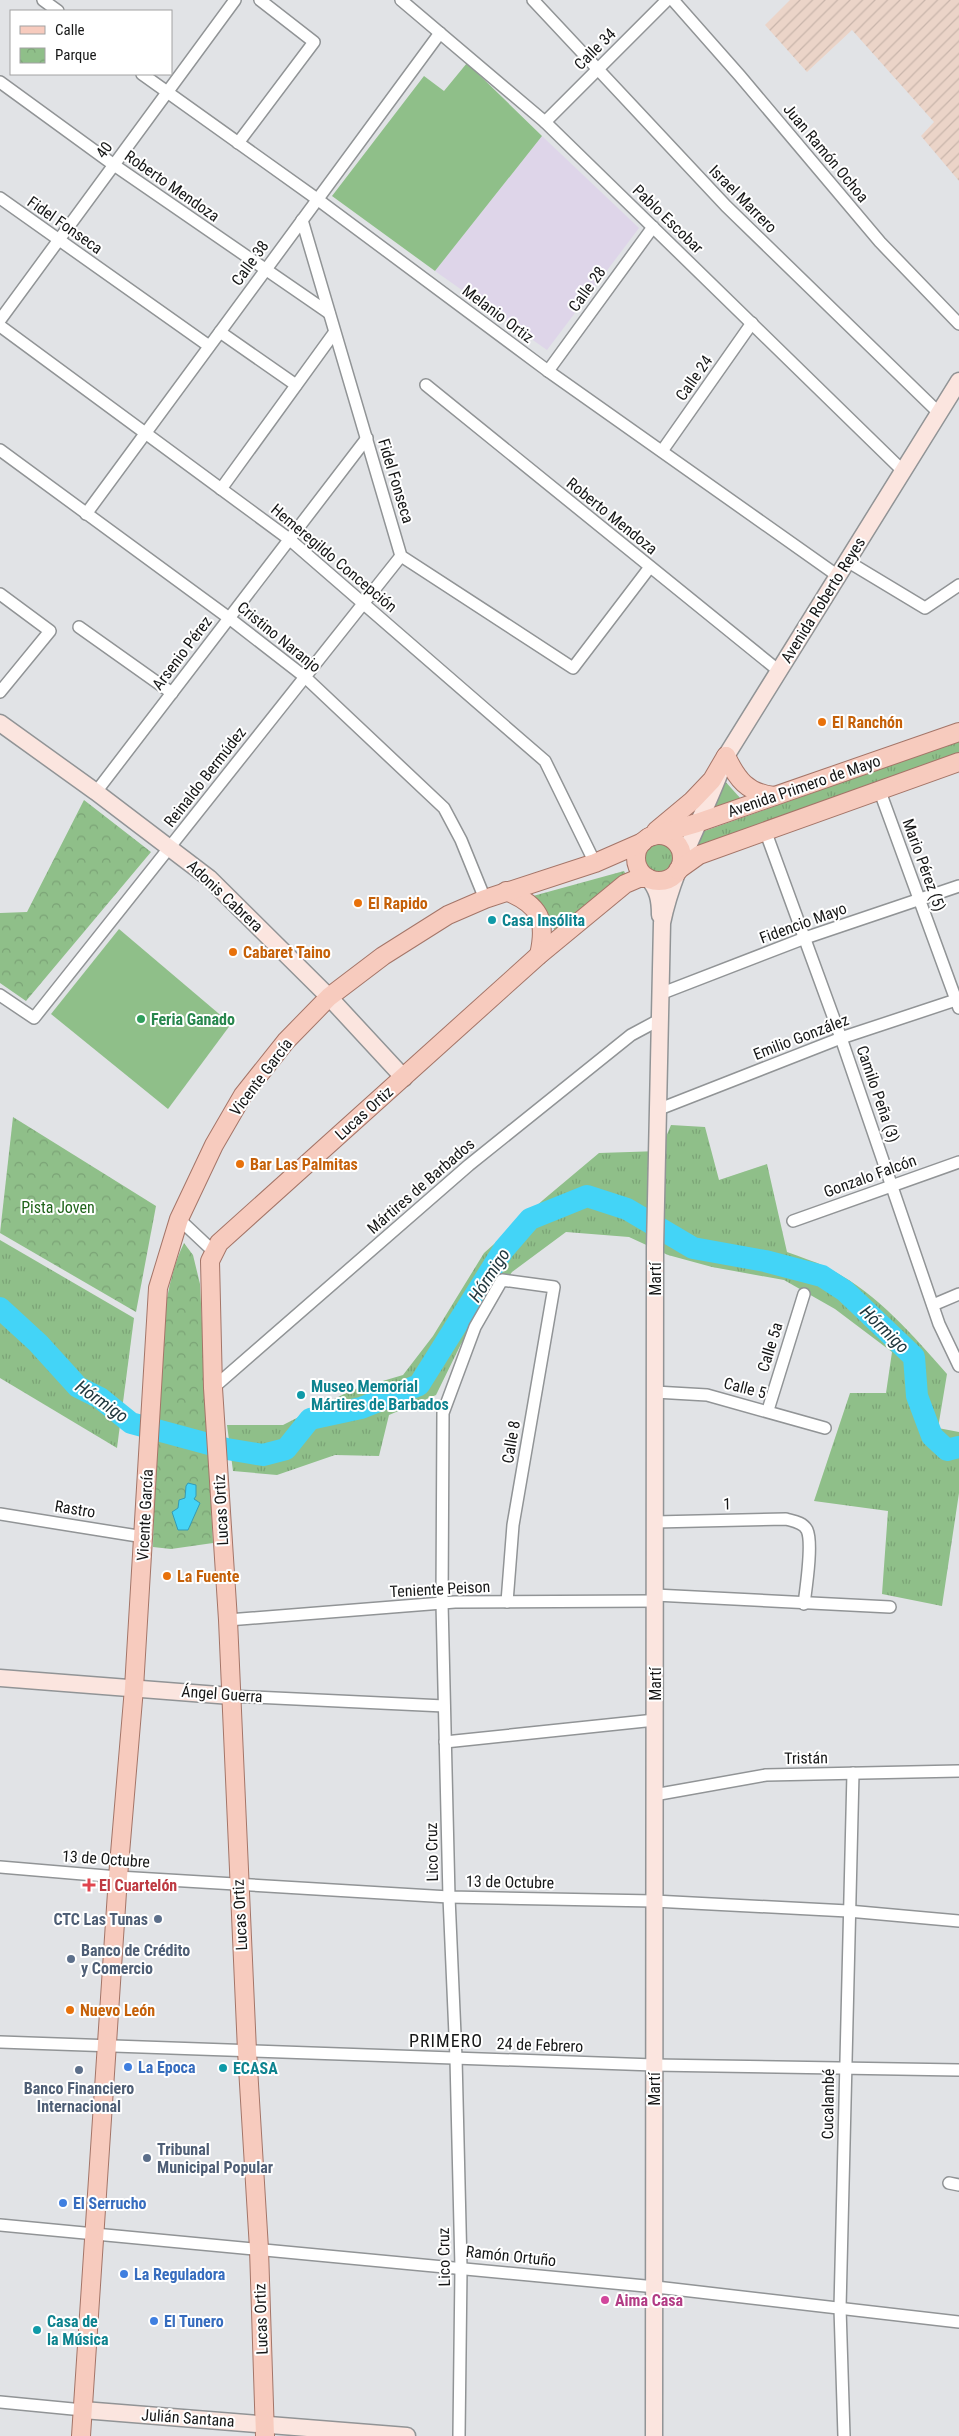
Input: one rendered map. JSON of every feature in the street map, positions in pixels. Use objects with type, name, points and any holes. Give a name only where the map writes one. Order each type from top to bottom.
[{"type":"main road","name":"Avenida Roberto Reyes","points":[[678,870],[697,823],[718,782],[726,756],[959,381]]},
{"type":"main road","name":"Adonis Cabrera","points":[[0,723],[96,792],[209,878],[329,997],[404,1078]]},
{"type":"main road","name":"Avenida Primero de Mayo","points":[[646,839],[959,732]]},
{"type":"main road","points":[[646,839],[663,836],[676,843],[681,856],[678,870],[665,880],[648,878],[642,873],[636,860],[636,853],[646,839],[692,801],[712,780],[726,756],[742,784],[760,794],[774,796]]},
{"type":"main road","name":"Avenida Primero de Mayo","points":[[678,870],[699,855],[879,789],[959,762]]},
{"type":"main road","name":"Vicente García","points":[[82,2436],[118,1877],[134,1688],[144,1537],[158,1288],[179,1218],[214,1145],[243,1095],[286,1042],[329,997],[383,956],[448,916],[506,891],[595,862],[646,839]]},
{"type":"main road","name":"Martí","points":[[661,932],[666,905],[678,870]]},
{"type":"main road","name":"Lucas Ortiz","points":[[265,2430],[259,2249],[247,2051],[228,1620],[208,1271],[213,1251],[539,955],[625,884],[639,878],[648,878]]},
{"type":"main road","name":"Martí","points":[[648,878],[655,886],[659,896],[661,932],[655,1248],[654,2065],[656,2287],[654,2436]]},
{"type":"main road","points":[[506,891],[523,898],[538,916],[544,934],[539,955]]},
{"type":"main road","name":"Ángel Guerra","points":[[0,1678],[230,1696]]},
{"type":"main road","name":"Julián Santana","points":[[83,2410],[265,2430],[407,2436]]},
{"type":"street","points":[[42,0],[57,10]]},
{"type":"street","name":"40","points":[[0,320],[235,0]]},
{"type":"street","points":[[238,143],[314,42],[260,0]]},
{"type":"street","name":"Pablo Escobar","points":[[401,0],[545,122],[903,470]]},
{"type":"street","name":"Israel Marrero","points":[[532,0],[726,206],[939,413]]},
{"type":"street","name":"Calle 34","points":[[545,122],[667,0]]},
{"type":"street","name":"Juan Ramón Ochoa","points":[[673,0],[740,76],[880,242],[959,324]]},
{"type":"street","name":"Calle 38","points":[[86,514],[440,32]]},
{"type":"street","name":"Melanio Ortiz","points":[[143,75],[317,198],[548,371],[838,576]]},
{"type":"street","name":"Roberto Mendoza","points":[[0,82],[114,165],[329,313]]},
{"type":"street","name":"Fidel Fonseca","points":[[0,198],[209,346]]},
{"type":"street","name":"Fidel Fonseca","points":[[302,220],[401,556]]},
{"type":"street","name":"Calle 28","points":[[548,371],[653,227]]},
{"type":"street","name":"Calle 24","points":[[662,452],[752,323]]},
{"type":"street","name":"Hemeregildo Concepción","points":[[0,326],[289,539],[364,602],[545,761],[595,862]]},
{"type":"street","points":[[220,332],[296,385]]},
{"type":"street","points":[[221,489],[334,333]]},
{"type":"street","name":"Roberto Mendoza","points":[[426,386],[779,671]]},
{"type":"street","name":"Arsenio Pérez","points":[[96,792],[367,438]]},
{"type":"street","name":"Cristino Naranjo","points":[[0,450],[229,618],[304,677],[444,808],[461,840],[485,899]]},
{"type":"street","points":[[401,556],[572,668],[650,567]]},
{"type":"street","name":"Reinaldo Bermúdez","points":[[0,995],[34,1018],[401,556]]},
{"type":"street","points":[[847,561],[925,608],[959,585]]},
{"type":"street","points":[[0,594],[50,631],[0,692]]},
{"type":"street","points":[[79,627],[172,693]]},
{"type":"street","name":"Mario Pérez (5)","points":[[879,789],[958,1002]]},
{"type":"street","name":"Camilo Peña (3)","points":[[766,832],[841,1038],[933,1305],[959,1366]]},
{"type":"street","name":"Fidencio Mayo","points":[[660,994],[805,938],[959,886]]},
{"type":"street","name":"Emilio González","points":[[657,1110],[841,1038],[958,1002]]},
{"type":"street","name":"Mártires de Barbados","points":[[214,1388],[469,1165],[631,1035],[659,1020]]},
{"type":"street","name":"Gonzalo Falcón","points":[[793,1221],[959,1162]]},
{"type":"street","points":[[179,1218],[213,1251]]},
{"type":"street","name":"Lico Cruz","points":[[459,2436],[461,2268],[444,1706],[442,1603],[443,1414],[474,1327],[502,1280],[554,1288]]},
{"type":"street","name":"Calle 8","points":[[507,1602],[513,1525],[554,1288]]},
{"type":"street","name":"Calle 5a","points":[[768,1410],[804,1294]]},
{"type":"street","points":[[933,1305],[959,1294]]},
{"type":"street","name":"Calle 5","points":[[655,1392],[707,1395],[768,1410],[825,1428]]},
{"type":"street","name":"Rastro","points":[[0,1514],[144,1537]]},
{"type":"street","name":"1","points":[[655,1522],[786,1519],[800,1523],[807,1530],[808,1542],[804,1604]]},
{"type":"street","name":"Teniente Peison","points":[[228,1620],[442,1603],[655,1598],[890,1607]]},
{"type":"street","name":"Ángel Guerra","points":[[230,1696],[444,1706]]},
{"type":"street","points":[[445,1742],[654,1720]]},
{"type":"street","name":"Tristán","points":[[654,1794],[766,1776],[959,1771]]},
{"type":"street","name":"Cucalambé","points":[[844,2436],[840,2308],[848,1911],[853,1773]]},
{"type":"street","name":"13 de Octubre","points":[[0,1867],[118,1877],[449,1897],[654,1901],[848,1911],[959,1921]]},
{"type":"street","name":"24 de Febrero","points":[[0,2042],[654,2065],[959,2070]]},
{"type":"street","name":"Ramón Ortuño","points":[[0,2225],[656,2287],[959,2322]]},
{"type":"street","name":"Julián Santana","points":[[0,2402],[83,2410]]},
{"type":"shaded area","points":[[790,0],[959,0],[959,181],[921,136],[934,122],[852,30],[807,72],[765,25]]},
{"type":"shaded area","points":[[542,136],[639,228],[547,350],[435,271]]},
{"type":"green space","points":[[467,63],[542,136],[435,271],[332,196],[424,76],[444,91]]},
{"type":"green space","points":[[959,741],[959,753],[695,847],[699,833]]},
{"type":"green space","points":[[723,779],[741,799],[709,813]]},
{"type":"green space","points":[[84,800],[151,852],[26,1001],[0,983],[0,913],[27,912]]},
{"type":"green space","points":[[666,838],[676,850],[676,863],[668,873],[652,875],[641,865],[640,850]]},
{"type":"green space","points":[[624,871],[626,875],[556,932],[533,896]]},
{"type":"green space","name":"Feria Ganado","points":[[119,929],[231,1024],[168,1109],[51,1014]]},
{"type":"green space","name":"Pista Joven","points":[[13,1117],[156,1206],[136,1312],[0,1233]]},
{"type":"green space","points":[[671,1125],[705,1127],[719,1180],[767,1164],[787,1252],[826,1267],[861,1288],[906,1329],[947,1374],[938,1428],[959,1432],[959,1493],[942,1606],[882,1594],[888,1511],[814,1501],[850,1393],[886,1393],[892,1352],[835,1309],[784,1280],[712,1267],[668,1255],[629,1237],[566,1232],[512,1272],[461,1344],[436,1395],[389,1415],[379,1456],[335,1455],[277,1475],[233,1471],[227,1425],[283,1425],[352,1390],[403,1375],[433,1336],[484,1253],[599,1153],[660,1151]]},
{"type":"green space","points":[[0,1240],[134,1318],[117,1448],[0,1378]]},
{"type":"green space","points":[[184,1243],[193,1255],[200,1284],[213,1543],[171,1549],[153,1547],[156,1450],[164,1316],[171,1279]]},
{"type":"water","points":[[188,1483],[196,1485],[196,1496],[194,1499],[200,1503],[188,1530],[178,1530],[172,1512],[178,1508],[179,1500],[185,1498]]},
{"type":"waterway","name":"Hórmigo","points":[[0,1308],[38,1343],[78,1387],[100,1398],[131,1423],[227,1449],[263,1455],[286,1449],[310,1419],[361,1408],[419,1385],[504,1249],[530,1219],[587,1196],[627,1209],[693,1248],[765,1261],[822,1276],[845,1291],[914,1357],[917,1396],[932,1436],[947,1450],[959,1447]]},
{"type":"place","name":"El Ranchón","points":[[822,722]]},
{"type":"place","name":"El Rapido","points":[[358,903]]},
{"type":"place","name":"Casa Insólita","points":[[492,920]]},
{"type":"place","name":"Cabaret Taino","points":[[233,952]]},
{"type":"place","name":"Feria Ganado","points":[[141,1019]]},
{"type":"place","name":"Bar Las Palmitas","points":[[240,1164]]},
{"type":"place","name":"Museo Memorial Mártires de Barbados","points":[[301,1395]]},
{"type":"place","name":"La Fuente","points":[[167,1576]]},
{"type":"place","name":"El Cuartelón","points":[[89,1885]]},
{"type":"place","name":"CTC Las Tunas","points":[[158,1919]]},
{"type":"place","name":"Banco de Crédito y Comercio","points":[[71,1959]]},
{"type":"place","name":"Nuevo León","points":[[70,2010]]},
{"type":"place","name":"La Epoca","points":[[128,2067]]},
{"type":"place","name":"ECASA","points":[[223,2068]]},
{"type":"place","name":"Banco Financiero Internacional","points":[[79,2070]]},
{"type":"place","name":"Tribunal Municipal Popular","points":[[147,2158]]},
{"type":"place","name":"El Serrucho","points":[[63,2203]]},
{"type":"place","name":"La Reguladora","points":[[124,2274]]},
{"type":"place","name":"Aima Casa","points":[[605,2300]]},
{"type":"place","name":"El Tunero","points":[[154,2321]]},
{"type":"place","name":"Casa de la Música","points":[[37,2330]]},
{"type":"district","name":"PRIMERO","points":[[446,2040]]}]
